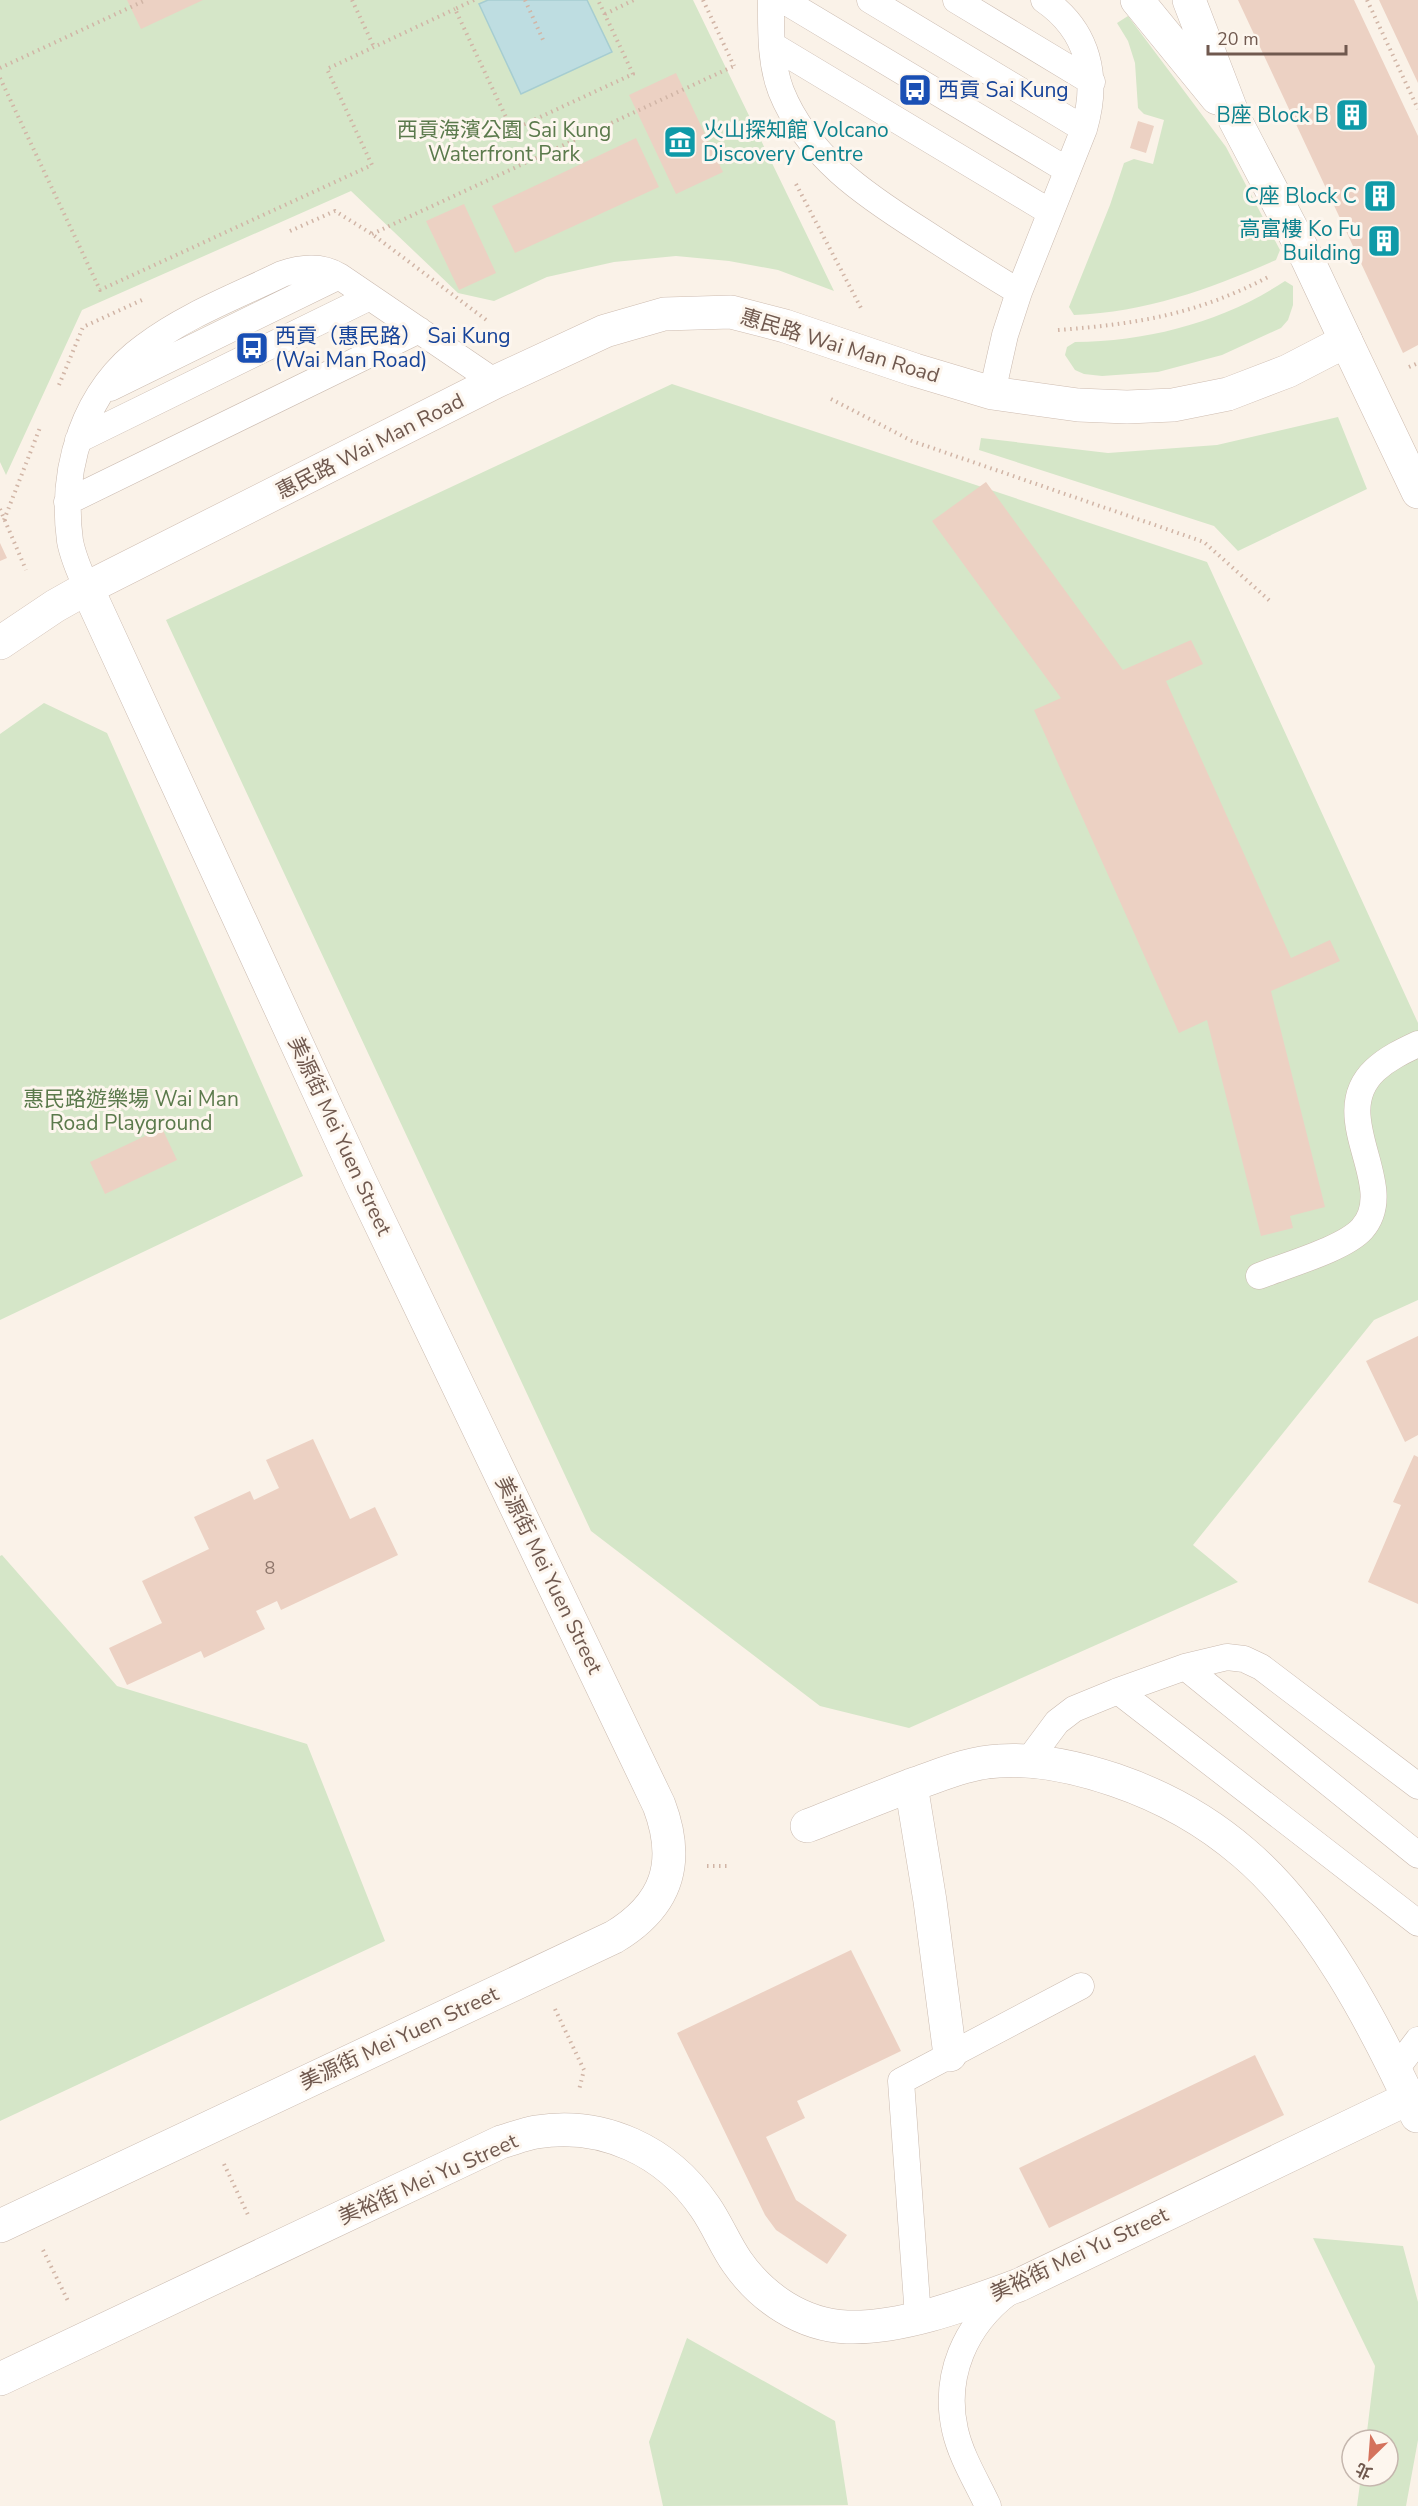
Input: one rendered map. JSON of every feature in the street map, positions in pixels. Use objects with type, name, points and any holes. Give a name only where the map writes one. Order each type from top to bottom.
[{"type":"street","points":[[1137,0],[1235,120]]},
{"type":"street","points":[[1189,0],[1235,120],[1307,258],[1418,492]]},
{"type":"street","name":"惠民路 Wai Man Road","points":[[0,643],[55,606],[87,588],[495,382],[605,331],[664,314],[732,312],[785,326],[915,370],[992,393],[1078,405],[1127,407],[1173,405],[1228,394],[1288,371],[1346,341]]},
{"type":"street","name":"美源街 Mei Yuen Street","points":[[13,2221],[614,1937],[635,1924],[652,1906],[663,1885],[668,1865],[669,1845],[666,1825],[360,1181],[87,588]]},
{"type":"street","points":[[807,1826],[910,1785],[964,1768],[998,1761],[1028,1761],[1086,1771],[1143,1790],[1197,1817],[1245,1853],[1287,1897],[1351,1988],[1407,2095]]},
{"type":"street","points":[[910,1785],[930,1901],[950,2055]]},
{"type":"street","name":"美裕街 Mei Yu Street","points":[[0,2379],[501,2142],[535,2132],[570,2129],[605,2133],[638,2146],[665,2162],[687,2184],[705,2207],[736,2261],[752,2282],[772,2300],[794,2313],[819,2322],[845,2327],[871,2326],[918,2317],[1019,2285],[1407,2095]]},
{"type":"lane","points":[[771,0],[772,45],[781,91],[797,121],[816,148],[866,195],[1019,292]]},
{"type":"lane","points":[[783,0],[1067,170]]},
{"type":"lane","points":[[870,0],[1084,129]]},
{"type":"lane","points":[[956,0],[1092,82]]},
{"type":"lane","points":[[992,393],[1005,335],[1019,292],[1091,106],[1092,82],[1088,59],[1078,37],[1065,18],[1044,0]]},
{"type":"lane","points":[[772,45],[1050,212]]},
{"type":"lane","points":[[87,588],[70,543],[67,502],[70,471],[78,440],[101,392],[121,368],[153,340],[171,329],[282,274],[299,268],[316,268],[339,276],[495,382]]},
{"type":"lane","points":[[78,440],[370,297]]},
{"type":"lane","points":[[67,502],[419,330]]},
{"type":"lane","points":[[1258,1276],[1344,1243],[1361,1230],[1371,1215],[1374,1194],[1356,1116],[1361,1092],[1374,1071],[1391,1057],[1418,1044]]},
{"type":"lane","points":[[1028,1761],[1057,1722],[1074,1709],[1185,1667],[1227,1657],[1244,1659],[1261,1667],[1418,1786]]},
{"type":"lane","points":[[1185,1667],[1418,1855]]},
{"type":"lane","points":[[1118,1691],[1418,1923]]},
{"type":"lane","points":[[918,2317],[901,2081],[1081,1986]]},
{"type":"lane","points":[[1407,2095],[1418,2040]]},
{"type":"lane","points":[[988,2506],[955,2431],[952,2385],[965,2341],[978,2321],[994,2304],[1019,2285]]},
{"type":"path","points":[[0,68],[146,0]]},
{"type":"path","points":[[352,0],[374,47]]},
{"type":"path","points":[[0,78],[100,290],[372,165],[327,69],[474,0]]},
{"type":"path","points":[[525,0],[544,42]]},
{"type":"path","points":[[455,9],[512,130],[633,74],[598,0]]},
{"type":"path","points":[[605,14],[634,0]]},
{"type":"path","points":[[1367,0],[1418,109]]},
{"type":"path","points":[[372,234],[734,66]]},
{"type":"path","points":[[1058,330],[1118,325],[1161,318],[1242,291],[1307,258]]},
{"type":"path","points":[[1409,367],[1418,363]]},
{"type":"path","points":[[831,399],[912,441],[1204,542],[1270,600]]},
{"type":"path","points":[[0,509],[26,570]]},
{"type":"path","points":[[537,1973],[584,2070],[570,2129]]},
{"type":"path","points":[[207,2129],[266,2253]]},
{"type":"path","points":[[13,2221],[86,2338]]},
{"type":"green space","name":"西貢海濱公園 Sai Kung Waterfront Park","points":[[0,0],[693,0],[834,291],[778,270],[729,261],[676,256],[614,262],[547,277],[494,301],[458,293],[351,191],[82,310],[6,475],[0,462]]},
{"type":"green space","points":[[1128,16],[1226,147],[1280,250],[1276,260],[1178,297],[1127,309],[1074,315],[1069,307],[1110,205],[1124,163],[1134,159],[1153,164],[1164,120],[1144,114],[1138,108],[1135,63],[1128,41],[1117,23]]},
{"type":"green space","points":[[1285,281],[1293,286],[1293,305],[1288,320],[1281,328],[1222,355],[1158,372],[1102,376],[1084,374],[1075,370],[1065,355],[1067,347],[1075,342],[1130,338],[1158,333],[1211,318],[1236,308]]},
{"type":"green space","points":[[672,384],[1207,562],[1418,1023],[1418,1300],[1374,1320],[1193,1545],[1238,1582],[909,1728],[820,1706],[591,1531],[166,620]]},
{"type":"green space","points":[[1338,417],[1367,489],[1238,551],[1214,526],[979,450],[981,438],[1108,453],[1217,445]]},
{"type":"green space","name":"惠民路遊樂場 Wai Man Road Playground","points":[[44,703],[107,733],[303,1176],[0,1320],[0,734]]},
{"type":"green space","points":[[2,1555],[117,1686],[307,1744],[385,1941],[0,2121],[0,1556]]},
{"type":"green space","points":[[1313,2238],[1403,2246],[1418,2302],[1418,2440],[1406,2506],[1357,2506],[1359,2488],[1400,2488],[1400,2428],[1367,2428],[1375,2366]]},
{"type":"green space","points":[[687,2338],[835,2421],[848,2505],[663,2506],[649,2442]]},
{"type":"water","points":[[488,0],[587,0],[612,52],[521,94],[479,4]]},
{"type":"building","points":[[127,0],[203,0],[141,29]]},
{"type":"building","name":"高富樓 Ko Fu Building","points":[[1238,0],[1354,0],[1418,136],[1418,345],[1403,353]]},
{"type":"building","points":[[1379,0],[1418,0],[1418,83]]},
{"type":"building","name":"火山探知館 Volcano Discovery Centre","points":[[676,73],[723,172],[676,194],[629,95]]},
{"type":"building","points":[[1138,121],[1154,126],[1146,153],[1130,148]]},
{"type":"building","points":[[636,138],[659,187],[515,253],[492,206]]},
{"type":"building","points":[[464,204],[496,273],[459,290],[426,221]]},
{"type":"building","points":[[986,482],[1123,670],[1191,640],[1203,664],[1166,681],[1291,958],[1330,940],[1340,961],[1271,991],[1325,1207],[1290,1216],[1293,1228],[1261,1236],[1207,1020],[1179,1033],[1034,710],[1061,698],[932,521]]},
{"type":"building","points":[[0,543],[7,558],[0,561]]},
{"type":"building","points":[[162,1128],[177,1160],[105,1194],[90,1162]]},
{"type":"building","points":[[1418,1336],[1418,1435],[1405,1442],[1366,1361]]},
{"type":"building","points":[[313,1439],[350,1519],[375,1507],[398,1555],[281,1610],[277,1601],[256,1611],[265,1629],[204,1658],[201,1651],[127,1685],[109,1648],[162,1623],[142,1581],[209,1549],[194,1517],[250,1491],[254,1500],[279,1488],[266,1460]]},
{"type":"building","points":[[1414,1455],[1418,1457],[1418,1604],[1368,1582],[1401,1505],[1393,1502]]},
{"type":"building","points":[[851,1950],[901,2051],[797,2101],[805,2118],[766,2137],[796,2200],[847,2235],[827,2264],[776,2230],[765,2215],[677,2033]]},
{"type":"building","points":[[1255,2055],[1284,2115],[1049,2228],[1019,2168]]},
{"type":"place","name":"西貢 Sai Kung","points":[[915,90]]},
{"type":"place","name":"B座 Block B","points":[[1352,115]]},
{"type":"place","name":"火山探知館 Volcano Discovery Centre","points":[[680,142]]},
{"type":"place","name":"C座 Block C","points":[[1380,196]]},
{"type":"place","name":"高富樓 Ko Fu Building","points":[[1384,241]]},
{"type":"place","name":"西貢（惠民路） Sai Kung (Wai Man Road)","points":[[252,348]]}]
